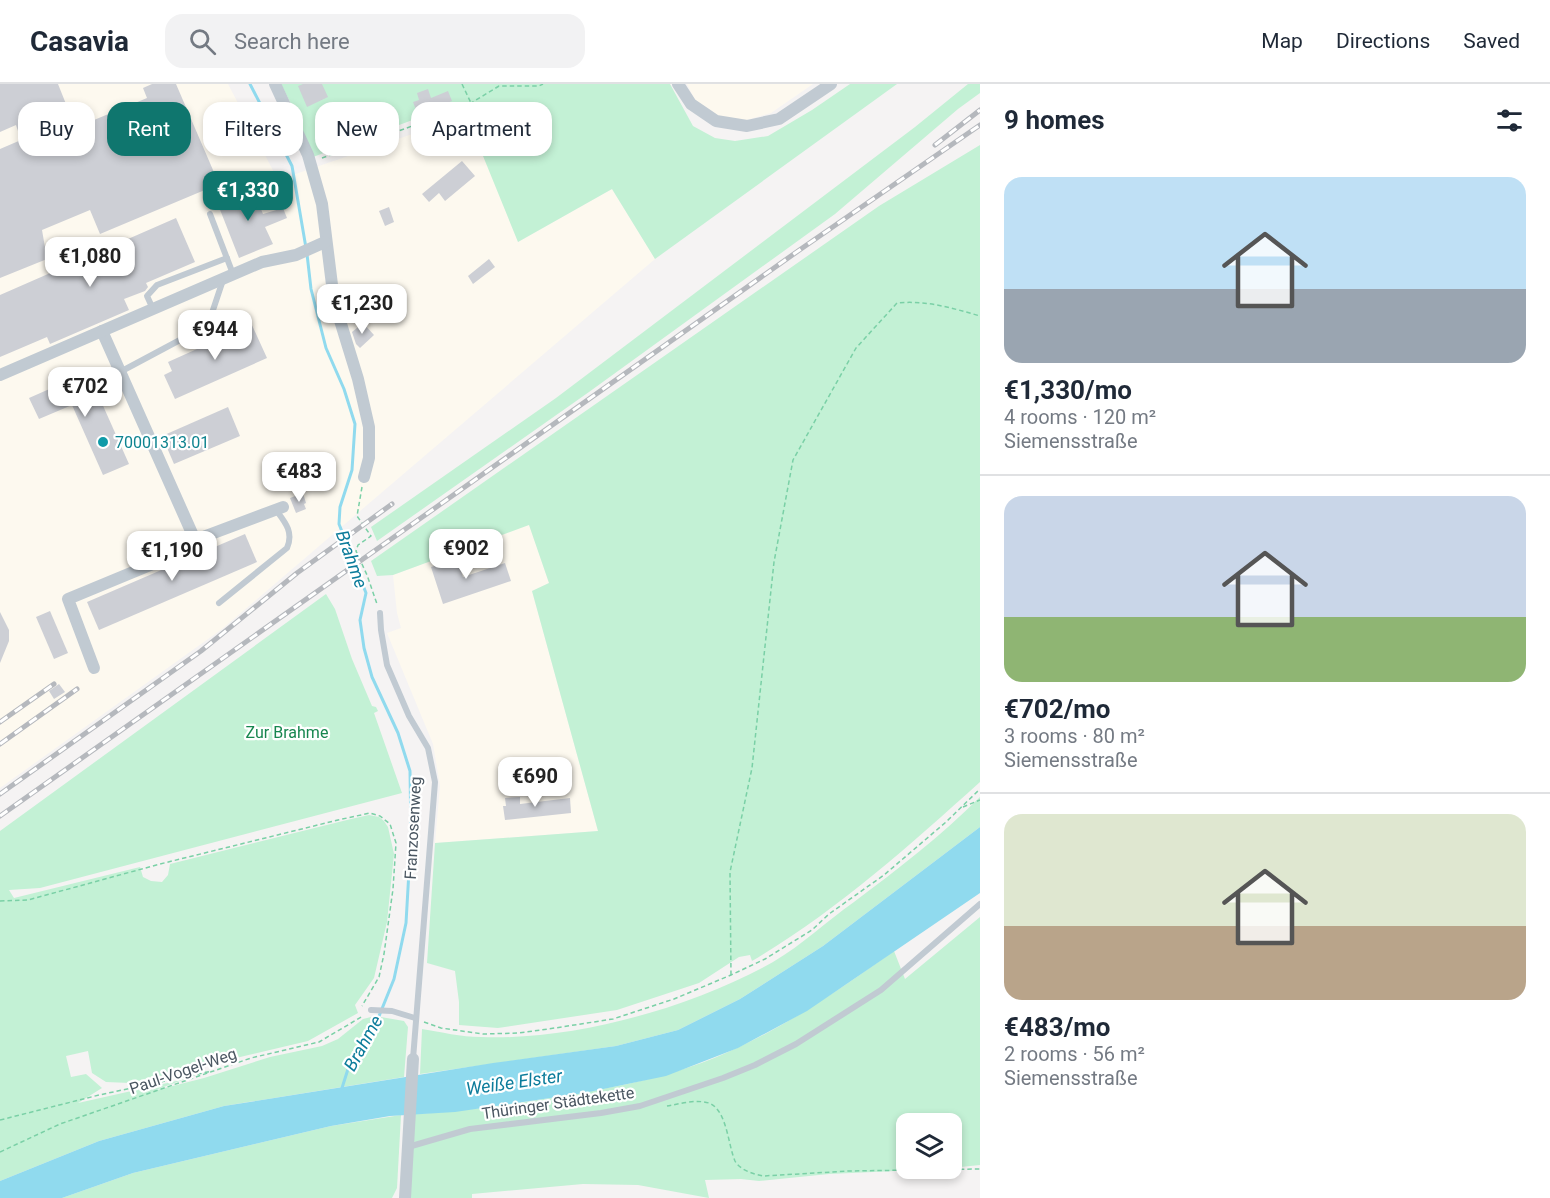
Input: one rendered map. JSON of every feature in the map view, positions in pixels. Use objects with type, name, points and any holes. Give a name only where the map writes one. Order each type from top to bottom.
[{"type":"street","points":[[275,84],[291,115],[310,162],[322,204],[322,244],[334,301],[358,379],[369,427],[369,459],[364,477]]},
{"type":"street","points":[[678,84],[691,104],[716,121],[747,126],[779,119],[831,84]]},
{"type":"street","points":[[0,375],[262,262],[296,255],[322,244]]},
{"type":"street","points":[[102,331],[195,540]]},
{"type":"street","points":[[94,668],[68,599],[184,551],[195,540],[279,509]]},
{"type":"street","points":[[405,1198],[413,1059]]},
{"type":"lane","points":[[120,372],[208,325],[228,277],[227,258],[210,214]]},
{"type":"lane","points":[[153,309],[147,296],[157,285],[227,258]]},
{"type":"lane","points":[[219,603],[287,548],[291,540],[288,527],[279,509]]},
{"type":"lane","name":"Franzosenweg","points":[[380,613],[387,665],[409,716],[428,748],[435,782],[413,1059]]},
{"type":"lane","name":"Thüringer Städtekette","points":[[408,1140],[470,1129],[590,1115],[639,1106],[755,1065],[796,1044],[881,990],[980,904]]},
{"type":"lane","points":[[371,1010],[392,1011],[415,1018]]},
{"type":"path","points":[[462,84],[471,102]]},
{"type":"path","points":[[475,102],[499,86],[539,86],[543,84]]},
{"type":"path","points":[[310,162],[411,126]]},
{"type":"path","points":[[731,975],[730,872],[752,768],[774,562],[794,460],[856,348],[897,303],[913,301],[933,303],[980,316]]},
{"type":"path","points":[[364,477],[357,516],[371,536],[358,545],[356,551],[380,613]]},
{"type":"path","points":[[415,1018],[441,1028],[483,1034],[519,1033],[613,1019],[674,999],[765,959],[812,930],[829,914],[884,875],[980,789]]},
{"type":"path","points":[[962,807],[980,800]]},
{"type":"path","points":[[0,901],[28,900],[159,864],[370,813],[380,816],[390,824],[396,843],[393,889],[384,954],[379,977],[362,1006],[371,1010]]},
{"type":"path","name":"Paul-Vogel-Weg","points":[[0,1152],[60,1124],[251,1058],[319,1042],[371,1010]]},
{"type":"path","points":[[0,1120],[99,1095],[221,1070]]},
{"type":"path","points":[[665,1107],[699,1102],[716,1107],[721,1115],[736,1162],[753,1174],[763,1176],[849,1171],[980,1169]]},
{"type":"shaded area","points":[[0,84],[228,84],[237,102],[203,102],[203,156],[266,156],[278,180],[348,156],[399,156],[399,139],[411,134],[411,156],[484,156],[518,242],[612,189],[655,259],[222,629],[0,788]]},
{"type":"shaded area","points":[[687,84],[813,84],[771,113],[743,121],[720,117],[695,100]]},
{"type":"shaded area","points":[[529,524],[549,583],[532,591],[598,831],[435,843],[440,786],[433,744],[387,633],[401,628],[393,575]]},
{"type":"green space","points":[[281,84],[670,84],[693,126],[715,138],[735,141],[768,136],[850,84],[897,84],[655,259],[612,189],[518,242],[483,156],[552,156],[552,102],[411,102],[411,121],[399,125],[399,102],[315,102],[316,156],[313,157],[303,131],[303,102],[290,102]]},
{"type":"green space","points":[[968,84],[980,84],[980,93],[958,109],[835,214],[589,392],[377,541],[371,527],[556,398],[915,127]]},
{"type":"green space","points":[[980,145],[980,782],[842,900],[752,961],[750,955],[739,957],[699,983],[617,1010],[498,1028],[459,1025],[455,971],[427,963],[435,843],[598,831],[532,591],[549,583],[529,525],[393,575],[377,576],[371,561],[879,206]]},
{"type":"green space","name":"Zur Brahme","points":[[326,594],[335,609],[352,659],[372,706],[378,711],[374,713],[402,793],[40,888],[9,890],[14,898],[140,867],[143,877],[151,881],[162,882],[168,875],[170,864],[351,819],[369,815],[379,817],[388,827],[394,854],[387,922],[374,978],[355,1005],[358,1013],[308,1041],[130,1083],[106,1082],[92,1073],[88,1051],[66,1056],[71,1077],[86,1074],[102,1088],[78,1103],[185,1079],[153,1091],[270,1057],[322,1046],[338,1039],[363,1019],[375,1016],[404,1021],[408,1027],[404,1077],[224,1106],[99,1141],[0,1181],[0,831]]},
{"type":"green space","points":[[980,797],[980,827],[823,946],[740,999],[678,1030],[616,1046],[420,1074],[422,1029],[474,1037],[517,1037],[593,1027],[670,1007],[741,978],[773,962],[804,941],[919,852]]},
{"type":"green space","points":[[980,917],[980,1165],[962,1167],[962,1113],[896,1113],[896,1171],[829,1174],[759,1181],[705,1180],[709,1198],[638,1185],[583,1184],[472,1194],[472,1198],[409,1198],[415,1114],[492,1107],[537,1100],[640,1081],[690,1067],[715,1058],[780,1026],[894,951],[905,979]]},
{"type":"green space","points":[[401,1115],[397,1188],[392,1198],[62,1198],[133,1173],[331,1126]]},
{"type":"water","name":"Weiße Elster","points":[[980,827],[980,893],[807,1011],[738,1048],[666,1076],[584,1093],[455,1112],[390,1116],[331,1126],[133,1173],[62,1198],[0,1198],[0,1181],[99,1141],[224,1106],[493,1063],[616,1046],[678,1030],[740,999],[823,946]]},
{"type":"building","points":[[0,84],[58,84],[65,102],[18,102],[18,131],[16,125],[0,132]]},
{"type":"building","points":[[152,84],[176,84],[184,102],[137,102],[147,98],[143,88]]},
{"type":"building","points":[[322,84],[328,97],[307,107],[298,86]]},
{"type":"building","points":[[428,89],[431,98],[448,91],[452,101],[413,102],[419,100],[417,93]]},
{"type":"building","points":[[107,115],[107,156],[191,156],[191,119],[203,147],[203,156],[207,156],[219,184],[100,234],[90,210],[42,230],[47,259],[0,278],[0,149],[18,141],[18,156],[95,156],[95,120]]},
{"type":"building","points":[[462,161],[475,176],[445,201],[439,193],[429,202],[422,194]]},
{"type":"building","points":[[252,187],[263,214],[283,208],[287,218],[265,227],[273,244],[239,258],[217,202]]},
{"type":"building","points":[[389,207],[394,222],[385,226],[379,211]]},
{"type":"building","points":[[176,218],[195,262],[146,283],[148,287],[145,291],[124,299],[129,310],[50,344],[47,337],[0,357],[0,295]]},
{"type":"building","points":[[489,259],[495,267],[473,284],[468,276]]},
{"type":"building","points":[[251,323],[267,358],[175,399],[164,375],[172,371],[168,362],[197,349],[201,341],[206,338],[210,341]]},
{"type":"building","points":[[363,323],[374,335],[360,348],[352,332]]},
{"type":"building","name":"70001313.01","points":[[88,372],[129,464],[103,475],[72,405],[39,419],[29,398]]},
{"type":"building","points":[[228,407],[240,436],[174,464],[162,436]]},
{"type":"building","points":[[303,493],[306,509],[296,513],[290,498]]},
{"type":"building","points":[[245,534],[257,562],[99,630],[87,602]]},
{"type":"building","points":[[457,559],[463,577],[505,563],[511,581],[443,604],[431,567]]},
{"type":"building","points":[[50,611],[68,653],[54,659],[36,617]]},
{"type":"building","points":[[0,612],[9,630],[9,641],[0,663]]},
{"type":"building","points":[[59,684],[65,692],[54,699],[49,691]]},
{"type":"building","points":[[520,797],[520,804],[570,798],[571,813],[505,820],[503,806],[506,806],[505,798]]},
{"type":"waterway","name":"Brahme","points":[[250,84],[292,166],[306,248]]},
{"type":"waterway","name":"Brahme","points":[[307,254],[311,289],[326,348],[344,389],[355,424],[352,470],[340,507],[339,524],[366,593],[360,620],[364,648],[372,677],[398,733],[410,771],[411,836],[406,923],[394,979],[373,1031],[348,1069],[342,1088]]},
{"type":"railway","points":[[935,145],[980,110]]},
{"type":"railway","points":[[0,816],[798,251],[980,125]]},
{"type":"railway","points":[[0,794],[201,651],[297,573],[392,504]]},
{"type":"railway","points":[[0,722],[54,684]]},
{"type":"railway","points":[[0,744],[77,689]]},
{"type":"place","name":"70001313.01","points":[[103,442]]}]
